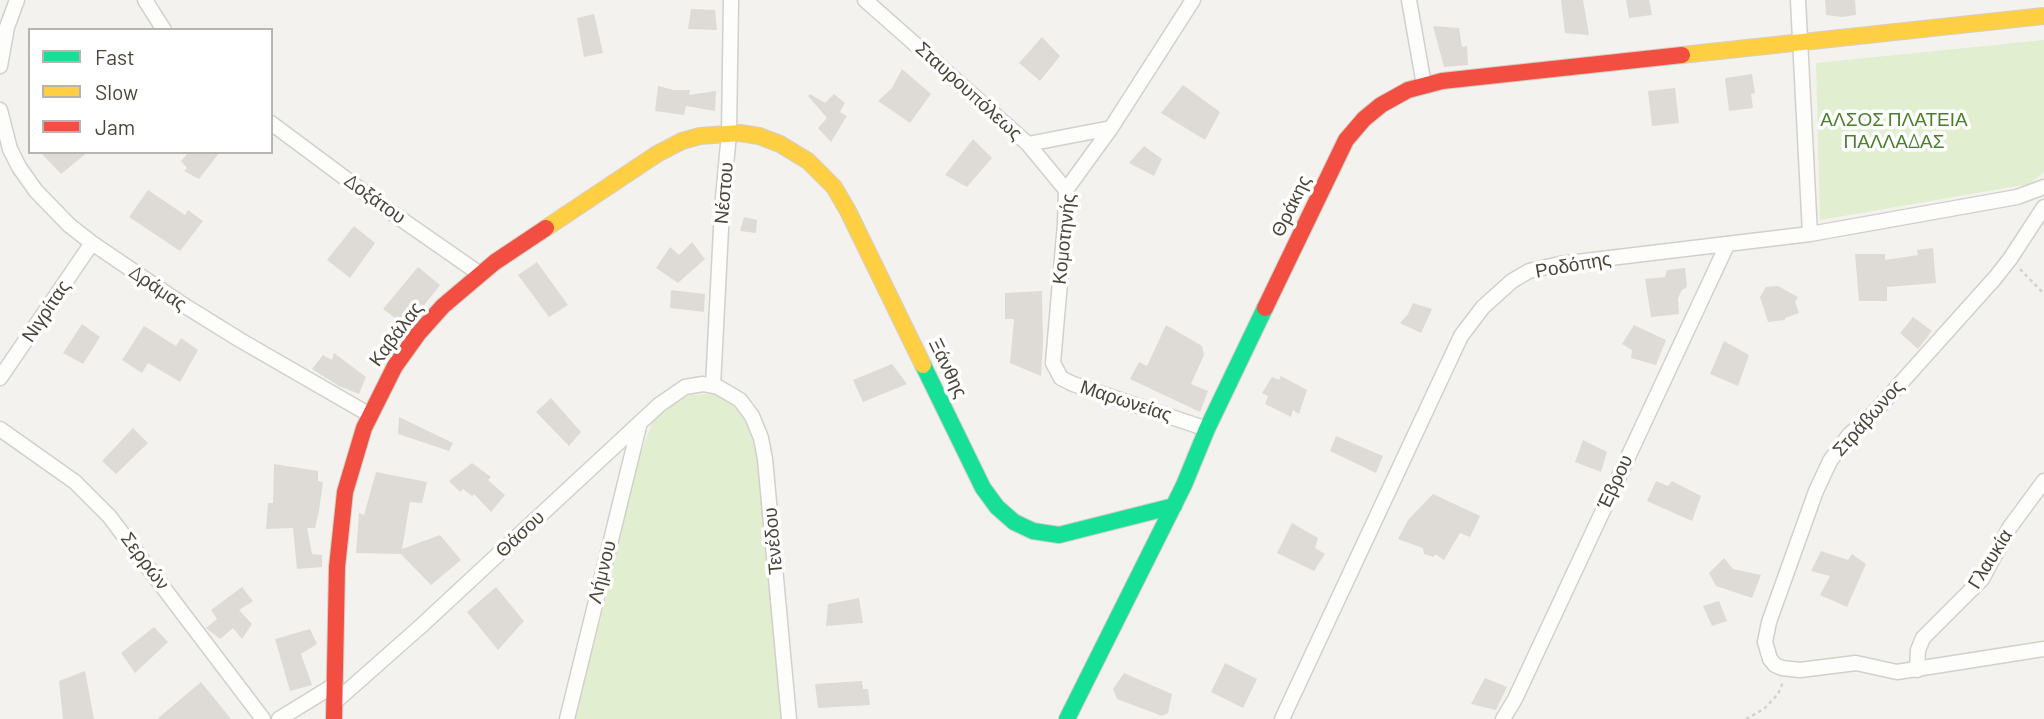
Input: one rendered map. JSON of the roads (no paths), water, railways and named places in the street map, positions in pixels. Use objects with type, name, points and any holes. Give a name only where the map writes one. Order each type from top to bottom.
[{"type":"street","points":[[0,66],[7,27],[17,0]]},
{"type":"street","points":[[145,0],[163,28]]},
{"type":"street","name":"Νέστου","points":[[713,386],[722,209],[729,133],[731,0]]},
{"type":"street","name":"Σταυρουπόλεως","points":[[865,0],[1028,144],[1066,190]]},
{"type":"street","name":"Κομοτηνής","points":[[1053,363],[1066,190],[1111,128],[1193,0]]},
{"type":"street","points":[[1409,0],[1424,85]]},
{"type":"street","points":[[1798,0],[1810,234]]},
{"type":"street","name":"Θράκης","points":[[1066,719],[1174,506],[1207,429],[1346,140],[1364,119],[1381,106],[1398,95],[1424,85],[2044,16]]},
{"type":"street","name":"Δράμας","points":[[0,110],[5,151],[36,191],[69,225],[92,243],[240,340],[370,415]]},
{"type":"street","name":"Δοξάτου","points":[[273,124],[480,274]]},
{"type":"street","points":[[1028,144],[1111,128]]},
{"type":"street","name":"Καβάλας","points":[[334,719],[337,567],[342,510],[353,462],[387,379],[418,334],[457,293],[529,237],[666,149],[700,135],[729,133]]},
{"type":"street","name":"Ξάνθης","points":[[729,133],[759,136],[788,148],[808,161],[834,187],[983,488],[997,507],[1014,523],[1033,531],[1059,535],[1174,506]]},
{"type":"street","name":"Ροδόπης","points":[[1283,719],[1461,336],[1483,307],[1512,281],[1537,269],[1810,234],[2017,197],[2044,187]]},
{"type":"street","name":"Στράβωνος","points":[[1917,670],[1889,672],[1856,663],[1781,667],[1766,649],[1765,636],[1816,491],[1830,461],[1849,435],[1872,414],[2010,259],[2044,207]]},
{"type":"street","name":"Νιγρίτας","points":[[0,378],[92,243]]},
{"type":"street","name":"Έβρου","points":[[1503,719],[1516,699],[1727,245]]},
{"type":"street","name":"Μαρωνείας","points":[[1053,363],[1061,378],[1073,384],[1207,429]]},
{"type":"street","name":"Θάσου","points":[[335,702],[659,405],[680,390],[698,384],[713,386]]},
{"type":"street","name":"Τενέδου","points":[[713,386],[730,393],[745,405],[761,438],[789,719]]},
{"type":"street","name":"Λήμνου","points":[[567,719],[639,425]]},
{"type":"street","name":"Σερρών","points":[[0,429],[75,482],[109,516],[263,719]]},
{"type":"street","name":"Γλαυκία","points":[[1917,670],[1918,650],[1923,638],[1982,579],[2010,527],[2044,481]]},
{"type":"street","points":[[1917,670],[2044,649]]},
{"type":"street","points":[[279,719],[336,684]]},
{"type":"park label","name":"ΑΛΣΟΣ ΠΛΑΤΕΙΑ ΠΑΛΛΑΔΑΣ","points":[[1894,131]]}]
